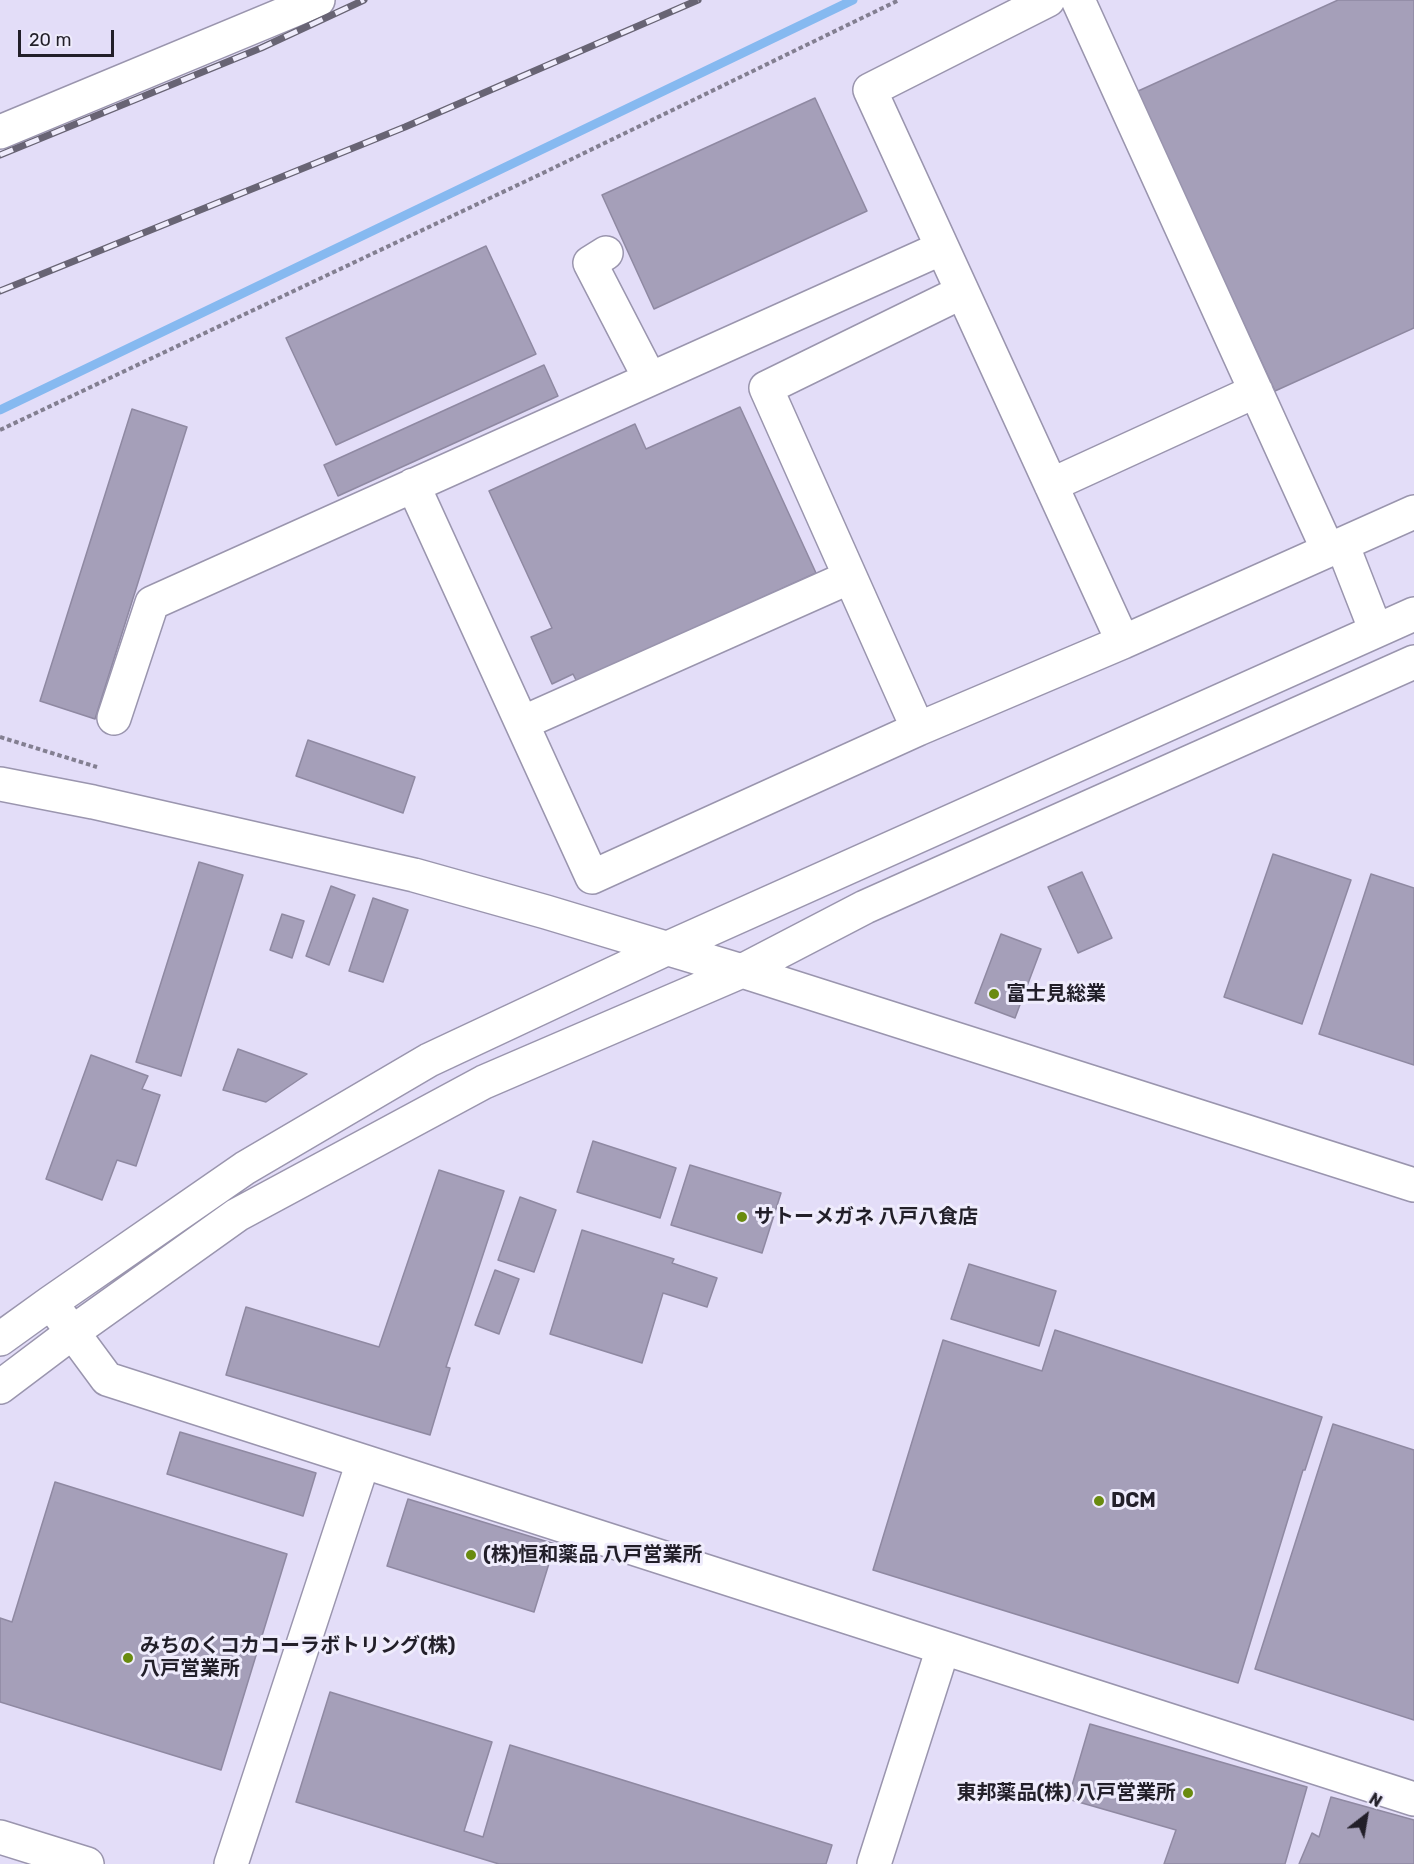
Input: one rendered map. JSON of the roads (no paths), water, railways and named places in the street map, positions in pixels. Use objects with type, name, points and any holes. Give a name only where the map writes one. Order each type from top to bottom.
[{"type":"street","points":[[0,132],[318,0]]},
{"type":"street","points":[[1048,0],[870,90],[1123,642]]},
{"type":"street","points":[[1078,0],[1256,391],[1376,631]]},
{"type":"street","points":[[114,718],[152,603],[942,248]]},
{"type":"street","points":[[606,253],[590,263],[650,379]]},
{"type":"street","points":[[918,729],[766,388],[962,292]]},
{"type":"street","points":[[1051,485],[1256,391]]},
{"type":"street","points":[[413,485],[592,877],[918,729],[1123,642],[1414,512]]},
{"type":"street","points":[[522,723],[850,577]]},
{"type":"street","points":[[0,1340],[245,1168],[429,1060],[668,948],[1414,614]]},
{"type":"street","points":[[0,1387],[237,1215],[484,1082],[742,971],[866,906],[1414,662]]},
{"type":"street","points":[[0,784],[93,802],[414,875],[668,948],[1414,1185]]},
{"type":"street","points":[[50,1303],[107,1379],[1414,1799]]},
{"type":"street","points":[[231,1864],[363,1462]]},
{"type":"street","points":[[874,1864],[943,1648]]},
{"type":"street","points":[[0,1837],[87,1864]]},
{"type":"waterway","points":[[0,410],[853,0]]},
{"type":"railway","points":[[0,155],[261,48],[364,0]]},
{"type":"railway","points":[[0,291],[405,127],[698,0]]},
{"type":"place","name":"富士見総業","points":[[994,994]]},
{"type":"place","name":"サトーメガネ 八戸八食店","points":[[742,1217]]},
{"type":"place","name":"DCM","points":[[1099,1501]]},
{"type":"place","name":"(株)恒和薬品 八戸営業所","points":[[471,1555]]},
{"type":"place","name":"みちのくコカコーラボトリング(株) 八戸営業所","points":[[128,1658]]},
{"type":"place","name":"東邦薬品(株) 八戸営業所","points":[[1188,1793]]}]
